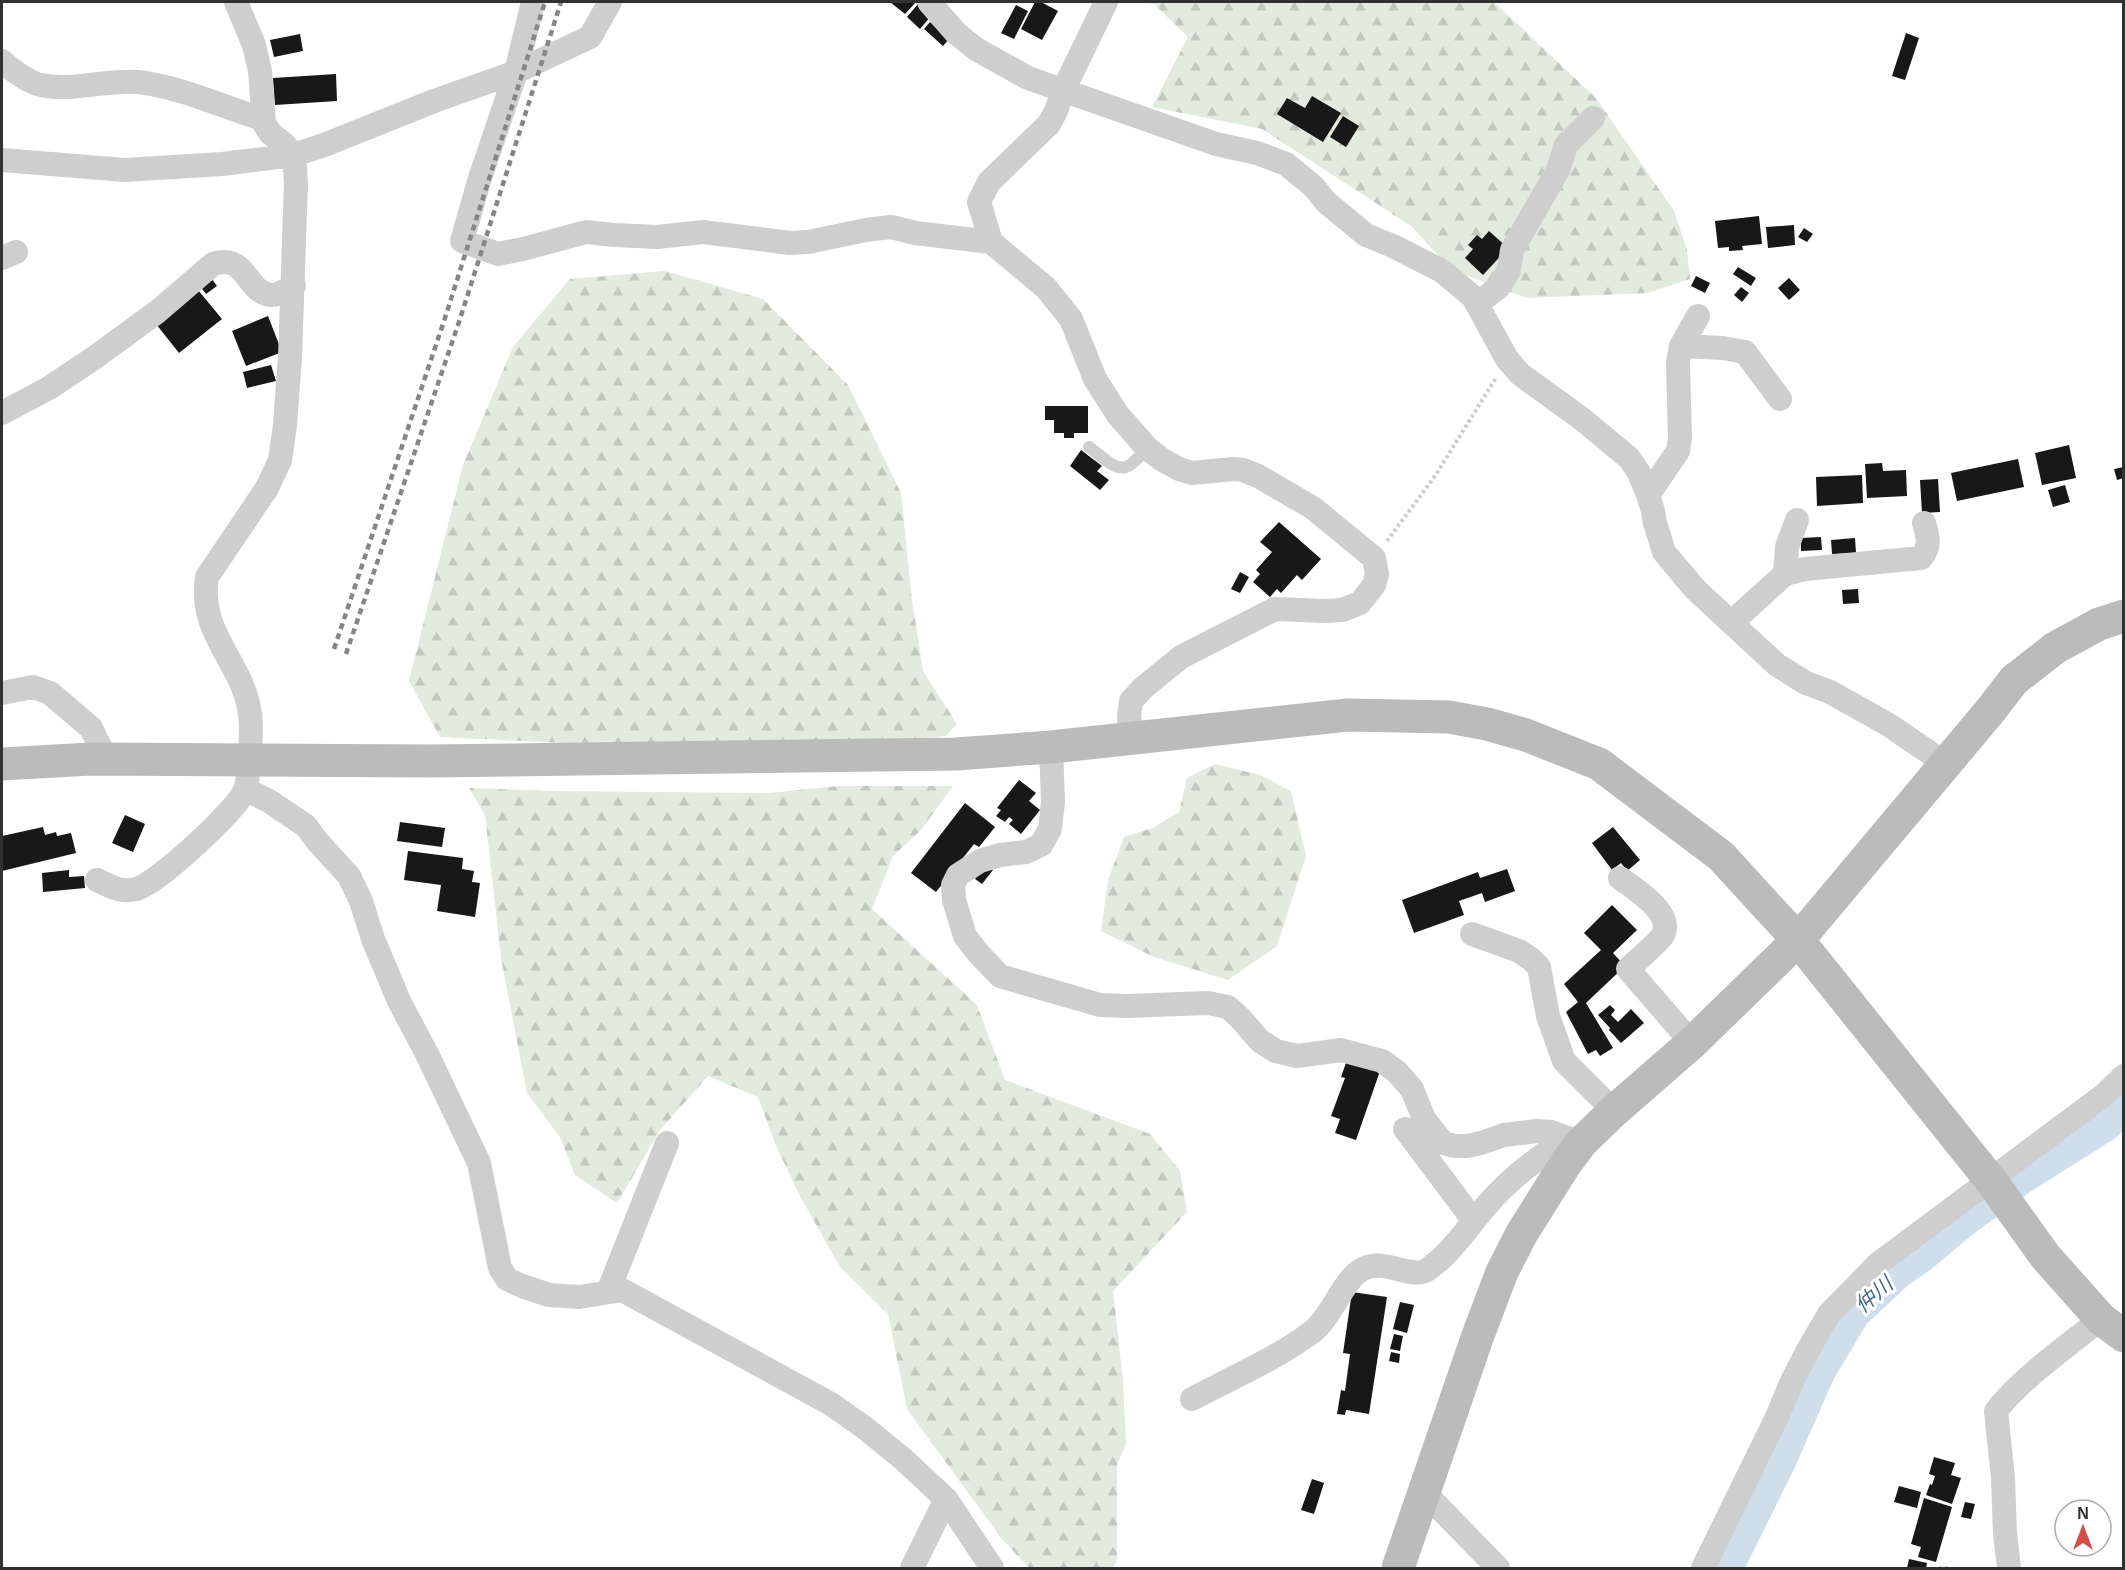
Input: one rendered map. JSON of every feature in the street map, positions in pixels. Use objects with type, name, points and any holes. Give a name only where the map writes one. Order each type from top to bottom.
[{"type":"street","points":[[97,880],[121,891],[138,889],[153,882],[200,841],[230,810],[246,774],[251,734],[250,714],[245,692],[207,612],[205,593],[207,577],[267,488],[280,460],[287,403],[294,286],[296,183],[294,155],[270,133],[263,119],[260,71],[254,45],[236,2]]},
{"type":"street","points":[[533,2],[516,72],[480,178],[462,241],[498,254],[586,232],[657,237],[703,232],[790,243],[808,242],[891,227],[915,233],[991,242],[1046,288],[1071,319],[1095,379],[1118,415],[1161,459],[1192,473],[1234,469],[1258,476],[1313,508],[1374,558],[1377,574],[1374,585],[1360,603],[1342,610],[1275,609],[1181,657],[1143,688],[1131,701],[1129,716],[1131,739]]},
{"type":"street","points":[[2,160],[125,170],[222,164],[294,155],[324,146],[434,101],[516,72],[590,37],[610,2]]},
{"type":"street","points":[[929,2],[956,33],[976,49],[1028,78],[1216,144],[1257,153],[1286,164],[1313,186],[1326,202],[1366,235],[1442,271],[1473,297],[1507,359],[1520,374],[1582,419],[1629,458],[1638,471],[1648,495],[1664,552],[1695,589],[1777,665],[1889,725],[1946,764]]},
{"type":"street","points":[[991,242],[979,202],[988,182],[1048,123],[1056,111],[1106,2]]},
{"type":"street","points":[[2,61],[39,85],[58,87],[103,82],[138,82],[172,89],[263,119]]},
{"type":"street","points":[[1477,304],[1499,287],[1509,270],[1512,250],[1558,170],[1566,145],[1593,118]]},
{"type":"street","points":[[2,413],[49,388],[94,358],[157,312],[213,264],[222,261],[236,265],[267,294],[278,294],[294,286]]},
{"type":"street","points":[[1648,495],[1678,451],[1680,438],[1678,362],[1681,346],[1698,316]]},
{"type":"street","points":[[1681,346],[1723,348],[1745,352],[1780,399]]},
{"type":"street","points":[[1785,574],[1787,547],[1797,520]]},
{"type":"street","points":[[1732,622],[1785,574],[1805,569],[1921,558],[1927,551],[1929,537],[1924,523]]},
{"type":"street","points":[[1192,1399],[1313,1332],[1329,1314],[1361,1269],[1386,1266],[1417,1273],[1425,1271],[1457,1242],[1489,1203],[1535,1159],[1574,1141],[1614,1111],[1692,1044],[1798,940],[2014,680],[2055,648],[2099,624],[2124,616]]},
{"type":"street","points":[[2,693],[33,687],[50,693],[91,728],[106,759]]},
{"type":"street","points":[[2,764],[106,759],[246,774],[431,761],[945,754],[1051,747],[1348,715],[1449,717],[1487,724],[1526,735],[1599,764],[1721,856],[1798,940],[1991,1181],[2045,1256],[2112,1327],[2043,1366],[1996,1411],[2009,1569]]},
{"type":"street","points":[[1051,747],[1053,802],[1050,829],[1041,845],[1026,852],[1000,855],[980,861],[958,875],[952,885],[965,936],[1000,976],[1100,1005],[1208,1003],[1228,1007],[1260,1041],[1276,1051],[1297,1056],[1341,1050],[1382,1061],[1397,1072],[1412,1089],[1424,1119],[1443,1143],[1467,1146],[1504,1135],[1537,1131],[1551,1132],[1574,1141]]},
{"type":"street","points":[[246,774],[269,801],[306,826],[350,876],[399,1001],[479,1163],[500,1268],[507,1279],[549,1295],[579,1297],[622,1290],[831,1404],[903,1459],[946,1499],[992,1569]]},
{"type":"street","points":[[1620,878],[1655,904],[1665,922],[1663,935],[1628,969],[1692,1044]]},
{"type":"street","points":[[1472,934],[1519,951],[1539,966],[1548,1016],[1564,1060],[1614,1111]]},
{"type":"street","points":[[1702,1569],[1777,1417],[1792,1381],[1829,1314],[1880,1263],[2104,1095],[2124,1076]]},
{"type":"street","points":[[1404,1129],[1474,1221]]},
{"type":"street","points":[[1398,1569],[1502,1272],[1522,1233],[1566,1163],[1574,1141]]},
{"type":"street","points":[[608,1292],[667,1143]]},
{"type":"street","points":[[1424,1492],[1498,1569]]},
{"type":"street","points":[[912,1569],[946,1499]]},
{"type":"lane","points":[[1089,447],[1115,466],[1124,468],[1148,448]]},
{"type":"path","points":[[1374,558],[1435,476],[1507,359]]},
{"type":"path","points":[[1939,1569],[1949,1569]]},
{"type":"green space","points":[[1142,2],[1494,2],[1596,98],[1674,211],[1687,250],[1690,279],[1648,293],[1527,298],[1452,270],[1411,226],[1262,129],[1152,107],[1188,37],[1154,4]]},
{"type":"green space","points":[[665,271],[763,299],[848,385],[901,493],[912,600],[923,671],[957,724],[946,736],[909,739],[566,743],[440,737],[409,681],[463,465],[513,347],[570,279]]},
{"type":"green space","points":[[1215,764],[1260,775],[1291,791],[1306,856],[1277,946],[1228,980],[1154,957],[1101,931],[1108,880],[1124,837],[1153,828],[1179,812],[1187,778]]},
{"type":"green space","points":[[839,786],[953,786],[921,830],[893,856],[872,909],[977,1005],[1005,1080],[1150,1134],[1180,1171],[1187,1212],[1113,1291],[1123,1381],[1126,1444],[1117,1465],[1117,1562],[1112,1568],[1029,1568],[1002,1539],[907,1409],[888,1314],[840,1267],[800,1196],[776,1146],[758,1097],[708,1076],[660,1130],[617,1203],[575,1175],[560,1137],[527,1093],[501,958],[485,815],[469,788],[769,793]]},
{"type":"building","points":[[890,2],[916,2],[905,14]]},
{"type":"building","points":[[1035,2],[1041,2],[1058,11],[1042,40],[1021,29]]},
{"type":"building","points":[[918,4],[931,16],[920,29],[907,17]]},
{"type":"building","points":[[1016,5],[1028,11],[1014,39],[1001,33]]},
{"type":"building","points":[[930,22],[949,39],[943,46],[924,29]]},
{"type":"building","points":[[1906,33],[1919,38],[1905,80],[1892,76]]},
{"type":"building","points":[[300,34],[303,51],[274,57],[270,40]]},
{"type":"building","points":[[336,74],[337,101],[275,105],[273,78]]},
{"type":"building","points":[[1312,96],[1341,113],[1323,142],[1277,114],[1287,98],[1305,108]]},
{"type":"building","points":[[1343,116],[1359,126],[1346,147],[1330,137]]},
{"type":"building","points":[[1759,216],[1762,244],[1742,246],[1743,250],[1729,251],[1729,247],[1718,248],[1715,221]]},
{"type":"building","points":[[1794,225],[1795,245],[1768,248],[1766,227]]},
{"type":"building","points":[[1804,228],[1813,234],[1807,242],[1798,237]]},
{"type":"building","points":[[1489,231],[1508,248],[1483,275],[1465,258],[1473,249],[1468,245],[1477,235],[1482,239]]},
{"type":"building","points":[[1738,267],[1756,278],[1751,286],[1733,274]]},
{"type":"building","points":[[1696,276],[1710,283],[1705,293],[1691,286]]},
{"type":"building","points":[[211,278],[217,286],[206,294],[200,286]]},
{"type":"building","points":[[1789,278],[1800,290],[1789,300],[1778,288]]},
{"type":"building","points":[[1741,287],[1749,293],[1742,302],[1734,295]]},
{"type":"building","points":[[198,290],[222,319],[179,353],[156,324]]},
{"type":"building","points":[[268,316],[282,352],[246,366],[232,331]]},
{"type":"building","points":[[271,365],[276,381],[247,388],[243,372]]},
{"type":"building","points":[[1045,406],[1088,406],[1088,433],[1074,433],[1074,438],[1064,438],[1064,433],[1054,433],[1054,420],[1045,420]]},
{"type":"building","points":[[2069,445],[2076,478],[2042,485],[2035,453]]},
{"type":"building","points":[[1081,450],[1102,466],[1097,471],[1109,480],[1100,490],[1070,466]]},
{"type":"building","points":[[2018,459],[2024,487],[1957,501],[1951,473]]},
{"type":"building","points":[[1882,463],[1883,471],[1906,470],[1907,496],[1867,498],[1865,464]]},
{"type":"building","points":[[2124,467],[2124,478],[2117,480],[2114,469]]},
{"type":"building","points":[[1862,475],[1863,503],[1817,506],[1816,477]]},
{"type":"building","points":[[1938,479],[1940,512],[1922,513],[1920,480]]},
{"type":"building","points":[[2065,485],[2070,502],[2053,507],[2048,490]]},
{"type":"building","points":[[1279,522],[1321,559],[1302,580],[1297,575],[1281,593],[1277,589],[1270,597],[1253,582],[1260,574],[1256,570],[1272,552],[1260,542]]},
{"type":"building","points":[[1821,537],[1822,550],[1801,551],[1801,538]]},
{"type":"building","points":[[1855,538],[1856,553],[1832,554],[1831,540]]},
{"type":"building","points":[[1240,572],[1249,577],[1240,593],[1231,589]]},
{"type":"building","points":[[1858,589],[1859,603],[1843,604],[1842,590]]},
{"type":"building","points":[[1019,780],[1036,793],[1029,801],[1040,810],[1021,834],[1009,824],[1013,820],[1009,817],[1005,822],[996,816],[1001,810],[997,808]]},
{"type":"building","points":[[965,803],[995,827],[979,847],[974,844],[936,892],[911,873]]},
{"type":"building","points":[[125,815],[145,824],[133,852],[112,843]]},
{"type":"building","points":[[400,822],[445,828],[442,847],[397,841]]},
{"type":"building","points":[[43,827],[45,835],[56,832],[57,836],[71,833],[76,853],[2,871],[2,836]]},
{"type":"building","points":[[1613,827],[1640,860],[1627,871],[1621,863],[1612,870],[1592,843]]},
{"type":"building","points":[[408,851],[463,858],[462,869],[474,871],[472,882],[480,883],[475,917],[437,911],[441,885],[404,880]]},
{"type":"building","points":[[986,865],[993,870],[982,884],[975,879]]},
{"type":"building","points":[[1507,869],[1515,891],[1485,902],[1482,893],[1459,901],[1464,915],[1414,933],[1402,900],[1478,872],[1480,878]]},
{"type":"building","points":[[69,870],[69,877],[84,876],[85,888],[43,892],[42,873]]},
{"type":"building","points":[[1612,905],[1637,930],[1613,953],[1625,966],[1586,1003],[1613,1048],[1600,1056],[1596,1050],[1588,1054],[1566,1012],[1578,1002],[1564,984],[1601,950],[1584,933]]},
{"type":"building","points":[[1610,1005],[1615,1010],[1611,1015],[1618,1022],[1631,1009],[1644,1023],[1621,1043],[1598,1015]]},
{"type":"building","points":[[1347,1060],[1380,1071],[1356,1140],[1335,1133],[1340,1119],[1331,1116],[1345,1078],[1341,1077]]},
{"type":"building","points":[[1352,1292],[1387,1297],[1369,1414],[1346,1410],[1345,1415],[1337,1414],[1341,1390],[1345,1391],[1350,1354],[1343,1353]]},
{"type":"building","points":[[1400,1302],[1414,1305],[1407,1333],[1393,1329]]},
{"type":"building","points":[[1394,1334],[1403,1336],[1400,1351],[1390,1349]]},
{"type":"building","points":[[1391,1352],[1400,1354],[1399,1363],[1389,1361]]},
{"type":"building","points":[[1934,1457],[1955,1463],[1951,1475],[1961,1478],[1952,1504],[1926,1495],[1935,1476],[1929,1474]]},
{"type":"building","points":[[1312,1479],[1324,1483],[1314,1514],[1301,1510]]},
{"type":"building","points":[[1899,1486],[1921,1492],[1917,1508],[1894,1502]]},
{"type":"building","points":[[1924,1498],[1952,1507],[1936,1562],[1918,1557],[1921,1547],[1911,1544]]},
{"type":"building","points":[[1965,1502],[1975,1504],[1971,1519],[1961,1517]]},
{"type":"building","points":[[1909,1559],[1927,1563],[1926,1568],[1907,1568]]},
{"type":"waterway","name":"仲川","points":[[1725,1568],[1778,1461],[1818,1370],[1853,1312],[1897,1271],[1962,1220],[2017,1179],[2104,1124],[2124,1105]]},
{"type":"railway","points":[[334,649],[445,318],[545,2]]},
{"type":"railway","points":[[346,654],[459,322],[561,2]]}]
